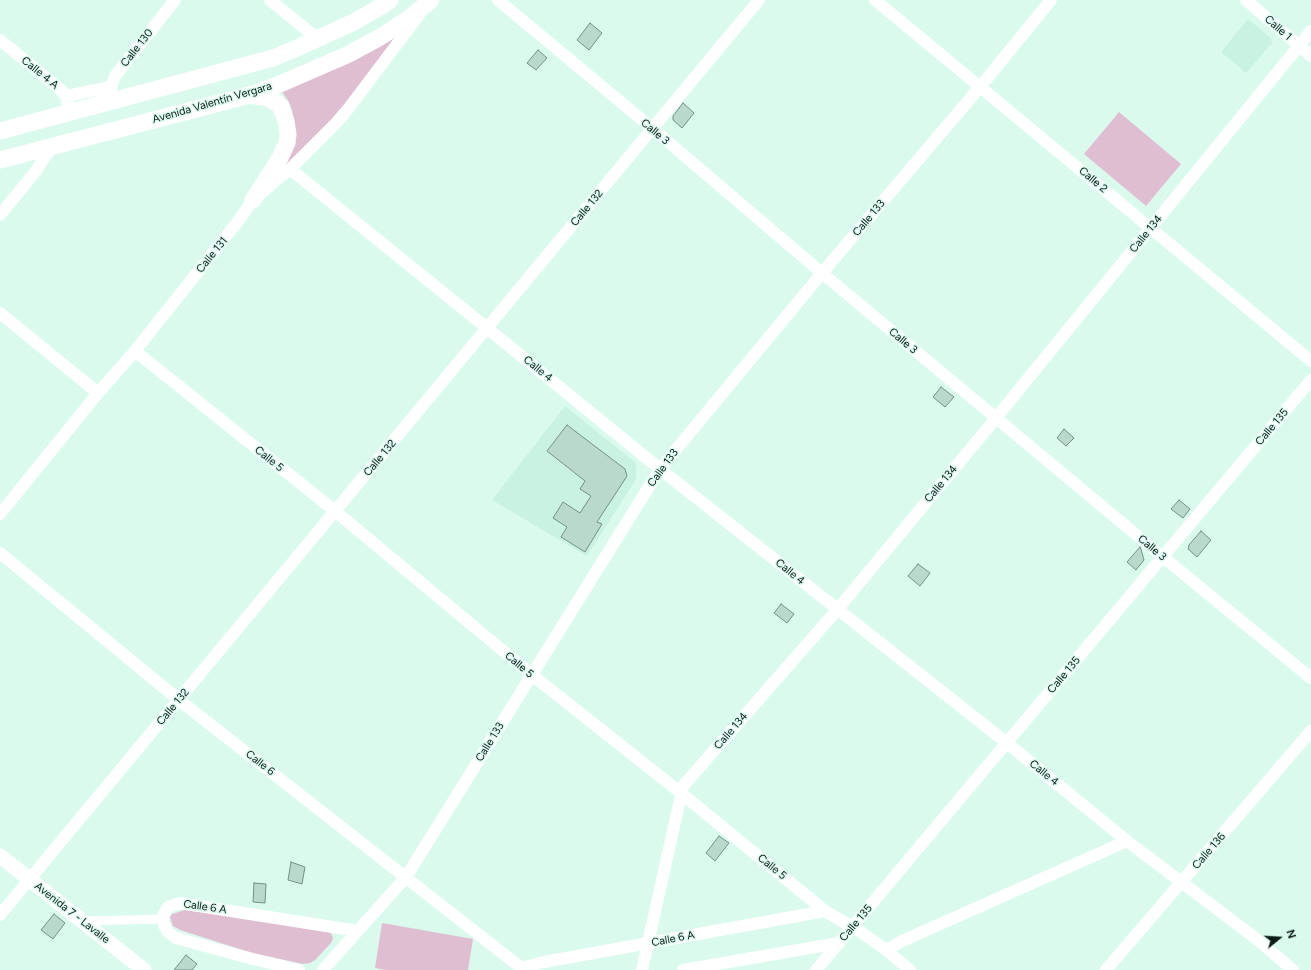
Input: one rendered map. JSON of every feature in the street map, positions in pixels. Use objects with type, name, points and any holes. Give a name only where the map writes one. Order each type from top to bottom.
[{"type":"main road","points":[[0,131],[70,112],[112,94],[273,58],[318,39],[367,15],[390,0]]},
{"type":"main road","name":"Avenida Valentín Vergara","points":[[0,160],[250,95],[280,84],[349,54],[411,17],[430,1]]},
{"type":"main road","points":[[250,95],[268,98],[281,107],[286,121],[288,134],[287,143],[280,158],[253,200]]},
{"type":"street","name":"Calle 130","points":[[112,94],[115,76],[175,0]]},
{"type":"street","points":[[270,0],[318,39]]},
{"type":"street","name":"Calle 3","points":[[498,0],[653,129],[822,273],[1163,557],[1311,678]]},
{"type":"street","name":"Calle 132","points":[[0,915],[759,0]]},
{"type":"street","name":"Calle 2","points":[[875,0],[1311,361]]},
{"type":"street","name":"Calle 133","points":[[323,970],[406,877],[660,469],[822,273],[980,87],[1050,0]]},
{"type":"street","name":"Calle 1","points":[[1246,0],[1311,56]]},
{"type":"street","name":"Calle 131","points":[[0,514],[98,393],[135,351],[239,220],[253,200],[290,169],[325,135],[348,109],[430,1]]},
{"type":"street","name":"Calle 134","points":[[642,970],[681,793],[684,786],[837,610],[996,418],[1311,31]]},
{"type":"street","name":"Calle 4 A","points":[[0,40],[60,89],[66,96],[70,112]]},
{"type":"street","points":[[66,96],[112,94]]},
{"type":"street","points":[[0,215],[36,171],[51,147]]},
{"type":"street","name":"Calle 4","points":[[290,169],[660,469],[1007,743],[1127,841],[1254,937],[1294,970]]},
{"type":"street","points":[[0,313],[98,393]]},
{"type":"street","name":"Calle 5","points":[[135,351],[335,512],[532,675],[681,793],[825,911],[886,950],[910,970]]},
{"type":"street","name":"Calle 135","points":[[816,970],[1311,380]]},
{"type":"street","name":"Calle 6","points":[[0,553],[179,700],[522,969]]},
{"type":"street","name":"Calle 136","points":[[1106,970],[1311,731]]},
{"type":"street","points":[[886,950],[902,941],[1127,841]]},
{"type":"street","name":"Avenida 7 - Lavalle","points":[[0,856],[144,970]]},
{"type":"street","name":"Calle 6 A","points":[[163,920],[163,916],[168,907],[180,903],[358,931]]},
{"type":"street","name":"Calle 6 A","points":[[522,969],[544,962],[825,911]]},
{"type":"street","points":[[81,921],[163,920],[164,926],[168,932],[176,938],[299,970]]},
{"type":"street","points":[[683,970],[839,943]]},
{"type":"shaded area","points":[[1248,19],[1271,38],[1272,43],[1246,73],[1221,52]]},
{"type":"shaded area","points":[[397,34],[399,37],[334,118],[280,171],[294,121],[289,102],[282,92]]},
{"type":"shaded area","points":[[1119,112],[1181,164],[1146,206],[1084,154]]},
{"type":"shaded area","points":[[565,406],[636,463],[636,479],[587,556],[492,500]]},
{"type":"shaded area","points":[[185,910],[326,930],[331,933],[333,938],[331,943],[315,960],[310,963],[303,964],[252,953],[180,930],[173,926],[170,917],[172,914]]},
{"type":"shaded area","points":[[382,923],[473,939],[468,970],[385,970],[375,968]]},
{"type":"building","points":[[590,23],[602,33],[589,50],[577,40]]},
{"type":"building","points":[[538,50],[547,58],[536,70],[527,63]]},
{"type":"building","points":[[683,103],[694,113],[682,128],[673,120],[673,116]]},
{"type":"building","points":[[941,387],[954,397],[945,407],[933,397]]},
{"type":"building","points":[[567,425],[625,469],[627,476],[597,522],[602,524],[585,552],[561,537],[567,527],[553,518],[563,502],[580,513],[591,496],[580,489],[585,481],[547,451]]},
{"type":"building","points":[[1064,429],[1074,438],[1066,446],[1057,438]]},
{"type":"building","points":[[1179,500],[1190,509],[1183,518],[1171,509]]},
{"type":"building","points":[[1201,531],[1211,540],[1197,557],[1188,549],[1189,545]]},
{"type":"building","points":[[1140,547],[1144,560],[1136,570],[1127,562]]},
{"type":"building","points":[[918,564],[930,573],[920,586],[908,576]]},
{"type":"building","points":[[781,604],[794,614],[787,623],[774,613]]},
{"type":"building","points":[[719,836],[729,843],[715,861],[706,853]]},
{"type":"building","points":[[291,862],[305,867],[302,884],[288,880]]},
{"type":"building","points":[[254,883],[266,884],[265,903],[253,902]]},
{"type":"building","points":[[54,914],[65,923],[53,939],[41,930]]},
{"type":"building","points":[[186,955],[197,964],[192,970],[174,970]]}]
